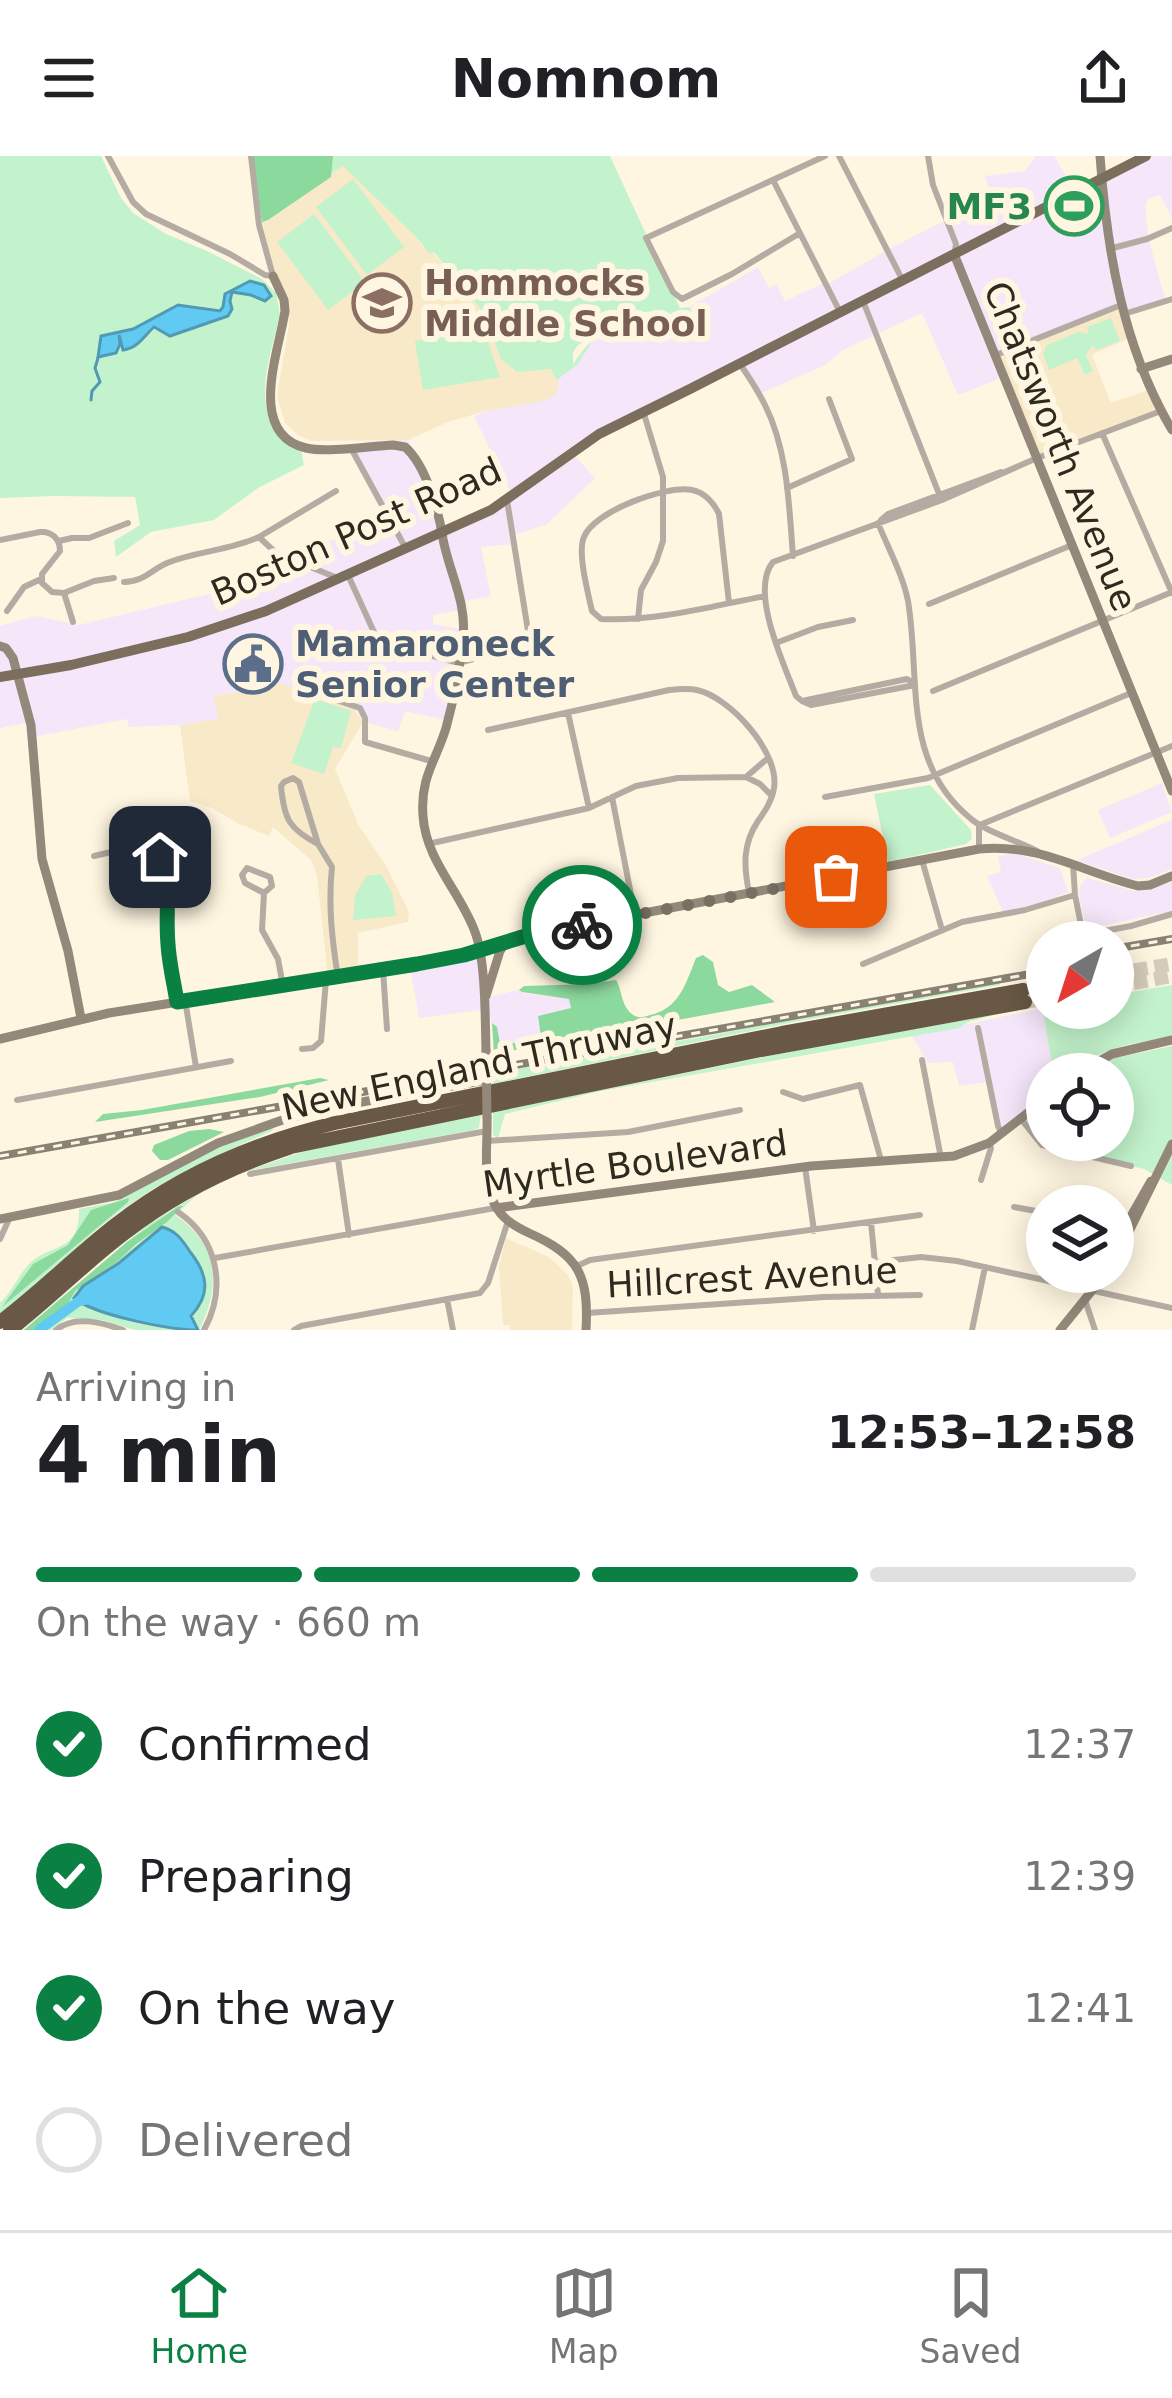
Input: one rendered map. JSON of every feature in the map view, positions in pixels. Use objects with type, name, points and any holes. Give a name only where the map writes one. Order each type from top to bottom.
[{"type":"highway","name":"New England Thruway","points":[[0,1322],[146,1203],[218,1162],[275,1139],[762,1037],[1024,996],[291,1147],[231,1169],[158,1209],[10,1330]]},
{"type":"main road","name":"Boston Post Road","points":[[0,677],[207,632],[470,520],[507,500],[598,434],[1146,156]]},
{"type":"street","points":[[108,156],[133,202],[146,214],[273,276]]},
{"type":"street","points":[[251,156],[259,225],[286,311],[269,392],[275,423],[287,438],[311,449],[393,445],[410,451],[440,520],[463,608],[464,634],[445,732],[431,761],[423,802],[428,844],[436,864],[478,938],[488,1182],[496,1208],[508,1221],[554,1244],[577,1266],[586,1291],[586,1330]]},
{"type":"street","points":[[789,156],[796,170]]},
{"type":"street","points":[[800,233],[682,298],[674,292],[646,238],[825,156]]},
{"type":"street","points":[[839,156],[903,280]]},
{"type":"street","points":[[928,156],[954,254]]},
{"type":"street","points":[[1100,156],[1109,249],[1122,309],[1141,369],[1172,430]]},
{"type":"street","points":[[773,180],[840,313]]},
{"type":"street","points":[[1109,249],[1172,228]]},
{"type":"street","name":"Chatsworth Avenue","points":[[954,254],[1172,791]]},
{"type":"street","points":[[996,355],[1122,309],[1172,299]]},
{"type":"street","points":[[863,301],[941,497]]},
{"type":"street","points":[[1141,369],[1172,359]]},
{"type":"street","points":[[740,364],[771,418],[788,488],[794,556]]},
{"type":"street","points":[[788,488],[852,459],[829,399]]},
{"type":"street","points":[[638,619],[641,590],[663,547],[662,477],[643,410]]},
{"type":"street","points":[[915,685],[811,705],[802,701],[776,643],[765,596],[768,566],[878,523],[888,514],[1160,411]]},
{"type":"street","points":[[933,691],[1172,592],[1102,434]]},
{"type":"street","points":[[350,447],[405,547]]},
{"type":"street","points":[[730,603],[719,514],[716,506],[694,490],[664,492],[611,512],[582,540],[592,611],[606,620],[638,619],[730,603],[765,596]]},
{"type":"street","points":[[124,581],[140,580],[168,563],[260,537],[336,491]]},
{"type":"street","points":[[260,537],[276,553],[343,577],[378,641],[459,663],[523,645],[529,637],[507,500]]},
{"type":"street","points":[[59,541],[89,538],[128,523]]},
{"type":"street","points":[[878,523],[907,597],[917,723],[934,774],[958,808],[979,825],[1040,853]]},
{"type":"street","points":[[0,540],[46,531],[59,541],[60,551],[41,580],[24,587],[7,611]]},
{"type":"street","points":[[929,604],[1072,545]]},
{"type":"street","points":[[41,580],[52,592],[64,593],[114,578]]},
{"type":"street","points":[[64,593],[73,622]]},
{"type":"street","points":[[776,643],[853,620]]},
{"type":"street","points":[[0,646],[10,652],[31,725],[42,860],[82,1018]]},
{"type":"street","points":[[303,688],[360,708],[369,744],[431,761]]},
{"type":"street","points":[[488,730],[669,690],[697,690],[711,696],[740,716],[768,758],[775,780],[746,848],[749,893]]},
{"type":"street","points":[[825,797],[928,778],[1131,693]]},
{"type":"street","points":[[568,712],[589,808]]},
{"type":"street","points":[[979,825],[1172,746]]},
{"type":"street","points":[[746,777],[768,758]]},
{"type":"street","points":[[428,844],[589,808],[636,786],[665,780],[746,777],[772,796]]},
{"type":"street","points":[[302,1049],[321,1041],[332,979],[328,890],[332,867],[318,844],[299,782],[288,779],[280,791],[290,823],[298,834],[318,844]]},
{"type":"street","points":[[612,796],[635,915]]},
{"type":"street","points":[[979,825],[979,849]]},
{"type":"street","points":[[992,848],[998,837],[993,829]]},
{"type":"street","points":[[94,856],[154,845],[167,884],[168,947],[196,1067]]},
{"type":"street","points":[[0,1040],[82,1018],[383,970],[507,940],[979,849],[1009,847],[1040,853],[1138,886],[1172,876]]},
{"type":"street","points":[[922,860],[942,930]]},
{"type":"street","points":[[1073,864],[1082,934],[1172,914]]},
{"type":"street","points":[[264,893],[245,883],[244,870],[272,880],[264,893],[262,930],[278,959],[283,986]]},
{"type":"street","points":[[863,964],[962,922],[1075,895]]},
{"type":"street","points":[[484,1001],[507,940]]},
{"type":"street","points":[[383,970],[387,1029]]},
{"type":"street","points":[[978,1028],[1002,1134]]},
{"type":"street","points":[[1116,1053],[1172,1040]]},
{"type":"street","points":[[922,1060],[941,1158]]},
{"type":"street","points":[[17,1100],[231,1061]]},
{"type":"street","points":[[0,1238],[5,1218],[119,1195],[218,1143],[289,1118],[484,1080]]},
{"type":"street","points":[[783,1092],[801,1099],[860,1085],[881,1162]]},
{"type":"street","points":[[250,1174],[487,1136],[628,1132],[740,1110]]},
{"type":"street","name":"Myrtle Boulevard","points":[[215,1258],[496,1208],[806,1167],[941,1158],[989,1143],[1026,1115]]},
{"type":"street","points":[[1021,1119],[1042,1145],[1131,1166]]},
{"type":"street","points":[[981,1180],[989,1143]]},
{"type":"street","points":[[1134,1213],[1151,1191],[1172,1144]]},
{"type":"street","points":[[338,1159],[350,1235]]},
{"type":"street","points":[[806,1167],[814,1231]]},
{"type":"street","points":[[1014,1207],[1026,1209]]},
{"type":"street","points":[[178,1212],[198,1229],[215,1258],[216,1294],[204,1330]]},
{"type":"street","points":[[577,1266],[590,1259],[920,1215]]},
{"type":"street","points":[[294,1330],[480,1293],[508,1221]]},
{"type":"street","points":[[871,1222],[878,1294]]},
{"type":"street","points":[[877,1262],[921,1257],[985,1267],[1088,1295],[1172,1308]]},
{"type":"street","points":[[972,1330],[985,1267]]},
{"type":"street","name":"Hillcrest Avenue","points":[[587,1313],[920,1295]]},
{"type":"street","points":[[1060,1330],[1088,1295]]},
{"type":"street","points":[[1088,1295],[1095,1330]]},
{"type":"street","points":[[447,1299],[453,1330]]},
{"type":"street","points":[[56,1330],[67,1321],[123,1330]]},
{"type":"shaded area","points":[[1036,156],[1054,156],[1075,192],[1144,156],[1172,156],[1172,218],[1160,195],[1145,204],[1148,236],[1165,299],[1122,313],[1006,376],[958,395],[922,313],[762,393],[741,363],[650,406],[574,455],[595,478],[547,524],[511,536],[512,544],[481,547],[491,596],[464,601],[465,609],[433,615],[433,624],[468,631],[451,721],[405,711],[398,731],[363,722],[357,711],[250,690],[214,696],[219,719],[180,725],[129,727],[127,719],[27,738],[25,723],[0,728],[0,626],[36,616],[79,625],[230,589],[315,546],[387,522],[348,449],[368,441],[408,440],[425,472],[444,528],[478,514],[511,493],[474,416],[559,385],[557,380],[578,364],[593,340],[632,323],[661,327],[669,339],[698,324],[689,307],[758,267],[769,288],[776,284],[785,301],[828,284],[991,197],[985,176],[1025,171]]},
{"type":"shaded area","name":"Hommocks Middle School","points":[[343,165],[433,252],[483,312],[501,359],[552,369],[559,385],[556,393],[547,400],[448,422],[408,440],[311,441],[285,423],[277,396],[289,305],[274,271],[262,222]]},
{"type":"shaded area","points":[[1120,306],[1129,338],[1092,355],[1111,403],[1148,390],[1159,411],[1038,456],[998,355]]},
{"type":"shaded area","points":[[269,679],[353,708],[363,722],[335,769],[359,826],[409,912],[408,922],[358,933],[358,971],[328,976],[317,876],[311,860],[273,827],[269,836],[190,801],[180,725],[218,719],[214,696],[250,690]]},
{"type":"shaded area","points":[[1162,783],[1172,812],[1110,838],[1098,810]]},
{"type":"shaded area","points":[[1172,820],[1172,869],[1131,879],[1077,860]]},
{"type":"shaded area","points":[[1017,854],[1060,868],[1068,892],[1003,912],[987,876],[1001,872],[998,856]]},
{"type":"shaded area","points":[[1087,878],[1134,891],[1172,882],[1172,911],[1124,921],[1084,921],[1080,885]]},
{"type":"shaded area","points":[[477,953],[484,998],[519,990],[569,999],[571,1008],[538,1016],[541,1038],[526,1043],[499,1044],[488,1009],[419,1018],[410,967]]},
{"type":"shaded area","points":[[1026,1011],[1026,1029],[1046,1029],[1050,1053],[1026,1053],[1026,1110],[999,1132],[986,1082],[959,1086],[953,1062],[928,1063],[912,1036]]},
{"type":"shaded area","points":[[506,1238],[549,1257],[567,1274],[573,1286],[572,1330],[510,1330],[510,1325],[503,1325],[499,1266]]},
{"type":"green space","points":[[0,156],[101,156],[133,213],[166,234],[262,279],[276,293],[280,314],[266,374],[266,404],[277,430],[301,449],[304,465],[258,488],[214,520],[151,532],[116,557],[114,541],[140,525],[135,497],[0,498]]},
{"type":"green space","points":[[251,156],[333,156],[331,177],[262,222]]},
{"type":"green space","points":[[333,156],[610,156],[680,308],[689,307],[706,340],[686,319],[641,312],[619,319],[577,346],[573,365],[592,340],[604,330],[632,318],[662,316],[695,330],[669,339],[661,327],[632,323],[593,340],[578,364],[557,380],[551,369],[517,372],[501,359],[483,312],[434,252],[429,253],[343,166],[330,174]]},
{"type":"green space","points":[[353,179],[404,247],[367,275],[316,207]]},
{"type":"green space","points":[[314,214],[365,282],[328,310],[277,242]]},
{"type":"green space","points":[[1111,318],[1120,341],[1096,350],[1093,345],[1086,355],[1093,371],[1085,375],[1077,358],[1049,370],[1043,354],[1047,345],[1078,332],[1089,334],[1087,327]]},
{"type":"green space","points":[[483,328],[500,377],[423,390],[415,341]]},
{"type":"green space","points":[[315,699],[351,711],[341,748],[333,747],[324,774],[291,763]]},
{"type":"green space","points":[[930,785],[971,830],[972,839],[888,862],[874,794]]},
{"type":"green space","points":[[381,874],[392,893],[396,916],[353,920],[355,896],[366,876]]},
{"type":"green space","points":[[703,955],[713,962],[718,985],[729,992],[752,985],[775,1002],[494,1054],[492,1023],[500,1044],[538,1042],[538,1016],[571,1008],[569,999],[519,990],[524,986],[616,980],[628,1011],[643,1017],[675,1001],[696,958]]},
{"type":"green space","points":[[1000,985],[492,1084],[493,1071]]},
{"type":"green space","points":[[1172,985],[1172,1037],[1103,1053],[1050,1053],[1046,1029],[1134,1029],[1134,991]]},
{"type":"green space","points":[[998,1014],[959,1028],[601,1091],[505,1114],[498,1138],[493,1135],[493,1112],[818,1046]]},
{"type":"green space","points":[[1172,1046],[1172,1185],[1144,1169],[1110,1161],[1134,1161],[1134,1054]]},
{"type":"green space","points":[[329,1080],[260,1097],[95,1122],[103,1114]]},
{"type":"green space","points":[[481,1114],[479,1128],[469,1131],[247,1171],[313,1148]]},
{"type":"green space","points":[[274,1126],[132,1203],[0,1315],[0,1303],[30,1263],[75,1233],[79,1209],[115,1202],[204,1153]]},
{"type":"green space","points":[[189,1131],[224,1132],[168,1160],[160,1160],[152,1151],[154,1145]]},
{"type":"green space","points":[[198,1194],[175,1215],[200,1239],[212,1267],[211,1298],[199,1330],[191,1319],[199,1307],[158,1228],[119,1263],[83,1286],[75,1298],[111,1315],[183,1330],[135,1330],[102,1320],[67,1318],[51,1330],[23,1330],[147,1225]]},
{"type":"green space","points":[[129,1198],[2,1307],[33,1264],[68,1245],[91,1210]]},
{"type":"green space","points":[[183,1206],[167,1222],[75,1291],[60,1311],[33,1330],[24,1330],[127,1242]]},
{"type":"water","points":[[250,281],[264,285],[271,296],[265,301],[232,292],[228,316],[170,336],[154,327],[123,350],[119,335],[116,353],[98,357],[101,336],[133,329],[178,305],[220,311],[225,294]]},
{"type":"water","points":[[162,1227],[182,1240],[204,1277],[202,1300],[191,1316],[198,1330],[133,1320],[74,1298],[83,1286]]},
{"type":"waterway","points":[[91,400],[100,382],[95,368],[98,358]]},
{"type":"waterway","points":[[39,1330],[89,1299]]},
{"type":"tunnel","points":[[1134,970],[1172,964]]},
{"type":"tunnel","points":[[1134,983],[1172,976]]},
{"type":"railway","points":[[1134,945],[1172,939]]},
{"type":"railway","points":[[0,1156],[1026,975]]},
{"type":"way so far","points":[[582,925],[836,877]]},
{"type":"place","name":"MF3","points":[[1074,206]]},
{"type":"place","name":"Hommocks Middle School","points":[[382,303]]},
{"type":"place","name":"Mamaroneck Senior Center","points":[[253,664]]},
{"type":"route","points":[[160,857],[170,901],[168,947],[177,1002],[417,964],[582,925]]}]
